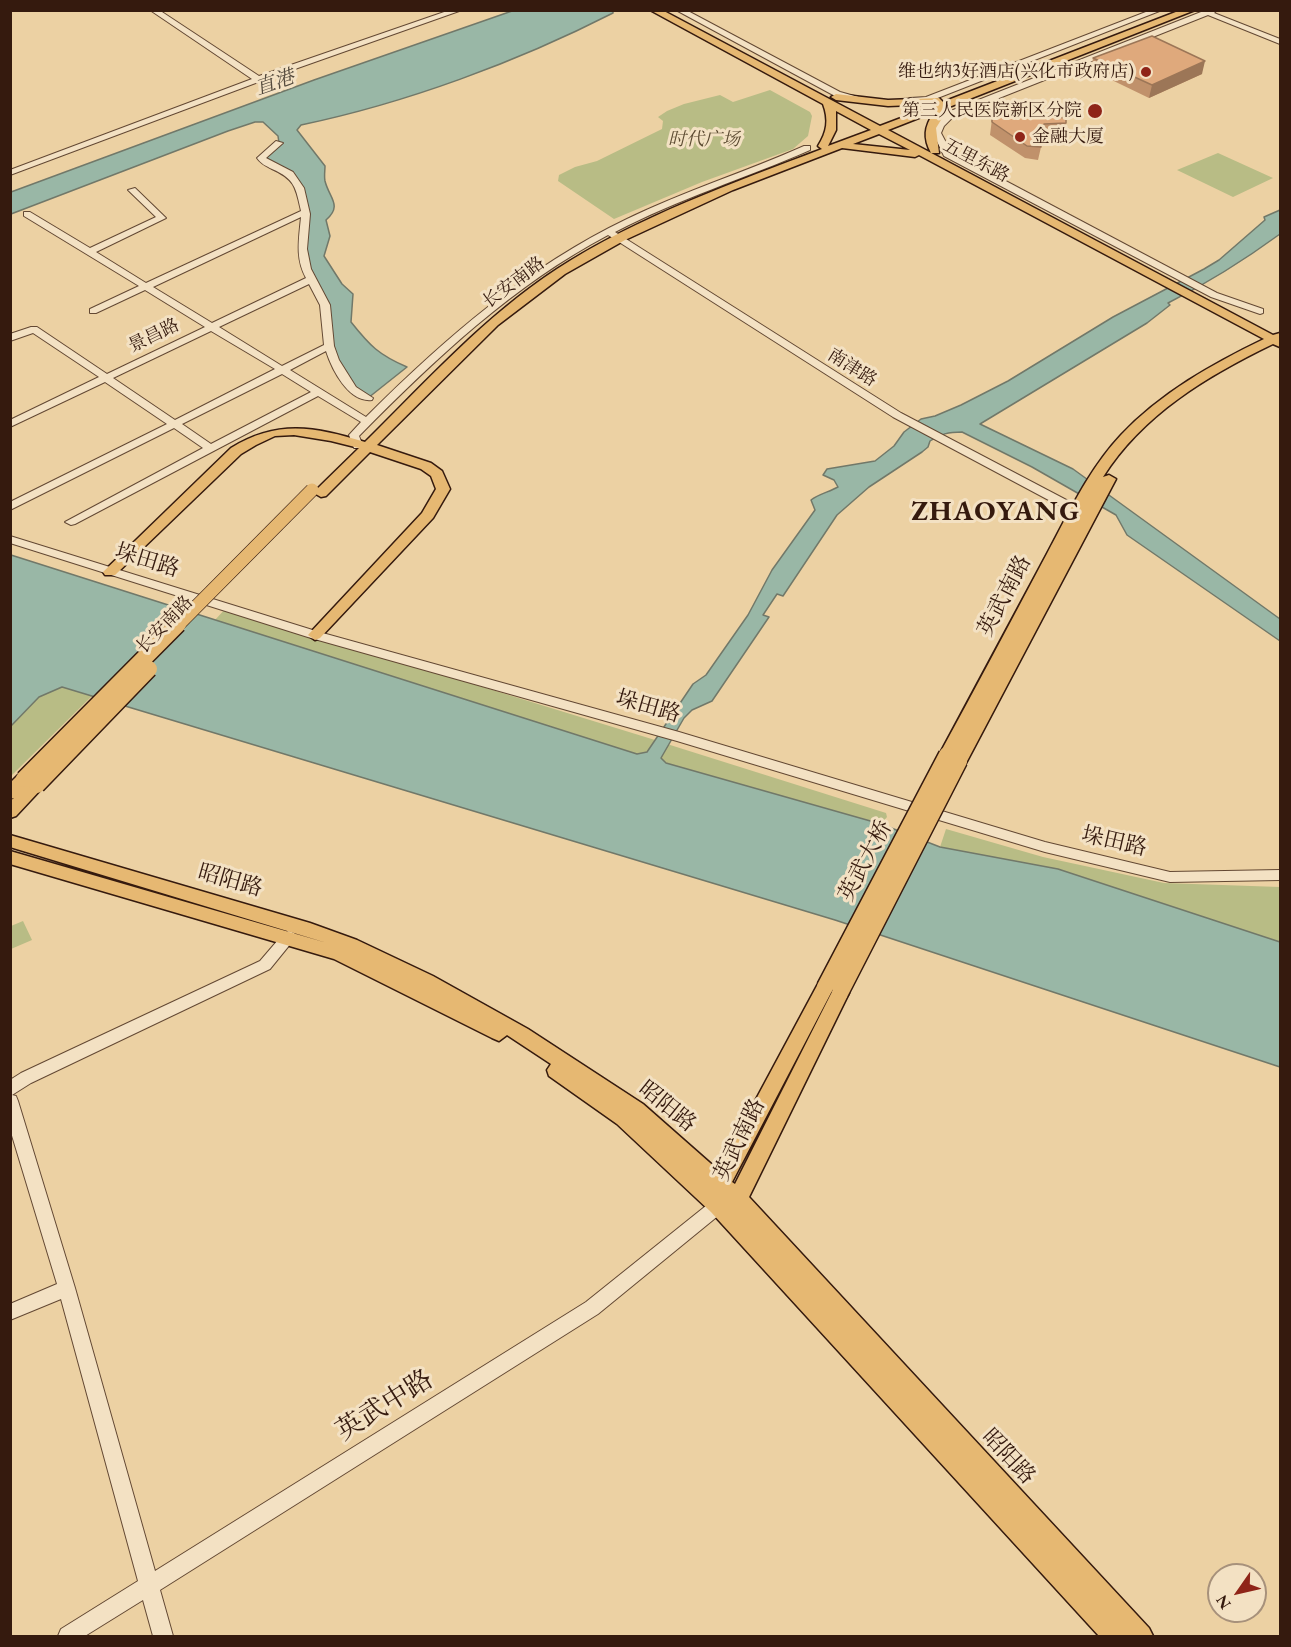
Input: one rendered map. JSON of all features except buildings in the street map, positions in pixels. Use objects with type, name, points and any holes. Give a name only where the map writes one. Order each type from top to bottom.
[{"type":"main road","name":"五里东路","points":[[654,10],[678,13],[881,127],[1213,300],[1279,340]]},
{"type":"main road","name":"长安南路","points":[[943,103],[1175,10]]},
{"type":"main road","name":"长安南路","points":[[614,234],[836,147],[881,127],[1191,10]]},
{"type":"main road","points":[[823,146],[832,127],[832,100],[893,104],[943,103]]},
{"type":"main road","points":[[836,147],[934,155],[929,137],[929,126],[943,103]]},
{"type":"main road","name":"长安南路","points":[[10,812],[31,782],[316,491],[494,322],[614,234],[722,184],[881,127]]},
{"type":"main road","name":"英武南路","points":[[953,758],[1105,474],[1141,435],[1202,382],[1279,340]]},
{"type":"main road","points":[[110,572],[236,451],[255,439],[279,432],[318,435],[426,466],[437,474],[443,489],[428,515],[315,635]]},
{"type":"main road","name":"英武大桥","points":[[832,990],[953,758]]},
{"type":"main road","name":"长安南路","points":[[10,793],[31,782]]},
{"type":"main road","name":"昭阳路","points":[[10,841],[304,928],[351,945],[428,981],[521,1034],[636,1110],[738,1199],[1141,1636]]},
{"type":"main road","name":"昭阳路","points":[[10,857],[289,937],[339,954],[513,1040],[624,1118],[718,1206],[1116,1636]]},
{"type":"main road","name":"英武南路","points":[[832,990],[738,1199],[718,1206],[721,1184],[832,990]]},
{"type":"street","points":[[153,10],[262,78]]},
{"type":"street","points":[[162,10],[262,78]]},
{"type":"street","points":[[10,173],[262,78],[459,10]]},
{"type":"street","points":[[678,13],[838,94],[900,101],[927,99],[1159,10]]},
{"type":"street","points":[[1172,278],[947,154],[937,133],[940,125],[951,114],[1208,11],[1281,42]]},
{"type":"street","points":[[279,143],[261,158],[264,162],[290,174],[300,188],[305,212],[302,249],[306,269],[324,304],[329,346],[334,360],[352,389],[368,398]]},
{"type":"street","points":[[362,447],[354,435],[447,344],[487,310],[548,267],[679,199],[807,148]]},
{"type":"street","points":[[90,252],[162,218],[132,190]]},
{"type":"street","points":[[93,311],[305,212]]},
{"type":"street","points":[[27,214],[368,422]]},
{"type":"street","name":"南津路","points":[[614,234],[897,416],[952,445],[1086,508]]},
{"type":"street","name":"景昌路","points":[[10,424],[311,279]]},
{"type":"street","points":[[1213,300],[1260,311]]},
{"type":"street","points":[[10,338],[34,329],[210,448]]},
{"type":"street","points":[[10,507],[329,346]]},
{"type":"street","points":[[71,522],[318,392]]},
{"type":"street","name":"垛田路","points":[[10,539],[315,635],[680,737],[1045,847],[1170,877],[1281,875]]},
{"type":"street","points":[[10,1089],[26,1078],[265,965],[289,937]]},
{"type":"street","points":[[10,1101],[67,1288],[163,1636]]},
{"type":"street","name":"英武中路","points":[[68,1636],[592,1308],[718,1206]]},
{"type":"street","points":[[10,1311],[67,1288]]},
{"type":"green space","name":"时代广场","points":[[770,90],[810,112],[812,116],[808,136],[793,149],[702,182],[614,219],[558,181],[559,175],[575,167],[597,161],[662,129],[663,121],[658,117],[667,111],[720,95],[733,102]]},
{"type":"green space","points":[[1218,153],[1273,178],[1233,197],[1177,170]]},
{"type":"green space","points":[[226,608],[655,740],[647,752],[637,754],[215,620]]},
{"type":"green space","points":[[62,687],[92,696],[11,776],[11,726],[39,697]]},
{"type":"green space","points":[[667,744],[886,813],[887,817],[881,824],[666,763],[662,761],[661,755]]},
{"type":"green space","points":[[946,829],[1043,857],[1164,883],[1280,887],[1280,942],[1058,869],[940,847]]},
{"type":"green space","points":[[23,921],[32,940],[11,949],[11,926]]},
{"type":"shaded area","points":[[512,11],[613,11],[613,13],[539,48],[460,79],[381,105],[301,125],[297,130],[325,166],[325,181],[334,210],[326,220],[330,236],[324,256],[342,284],[353,294],[351,322],[376,349],[407,367],[368,398],[352,389],[334,360],[325,304],[306,269],[306,214],[290,174],[261,158],[279,143],[278,136],[263,122],[255,122],[228,131],[11,214],[11,192],[314,80]]},
{"type":"shaded area","points":[[1280,210],[1280,234],[1266,244],[1212,279],[1168,303],[1170,305],[1147,323],[980,424],[1073,469],[1280,619],[1280,641],[1127,535],[1116,515],[1032,467],[962,432],[949,433],[930,441],[928,447],[922,452],[869,487],[837,515],[783,596],[777,594],[763,615],[769,617],[712,701],[692,710],[684,718],[661,758],[666,763],[881,824],[940,847],[1058,869],[1280,942],[1280,1067],[835,920],[62,687],[39,697],[11,726],[11,555],[637,754],[647,752],[693,684],[706,675],[748,615],[772,570],[815,510],[811,500],[838,487],[834,480],[823,475],[827,469],[875,461],[894,446],[904,432],[921,419],[961,405],[1008,381],[1113,317],[1204,269],[1219,260],[1265,220],[1264,217]]},
{"type":"place","name":"维也纳3好酒店(兴化市政府店)","points":[[1146,72]]},
{"type":"place","name":"第三人民医院新区分院","points":[[1095,111]]},
{"type":"place","name":"金融大厦","points":[[1020,137]]},
{"type":"district","name":"ZHAOYANG","points":[[996,512]]},
{"type":"water label","name":"直港","points":[[275,83]]}]
